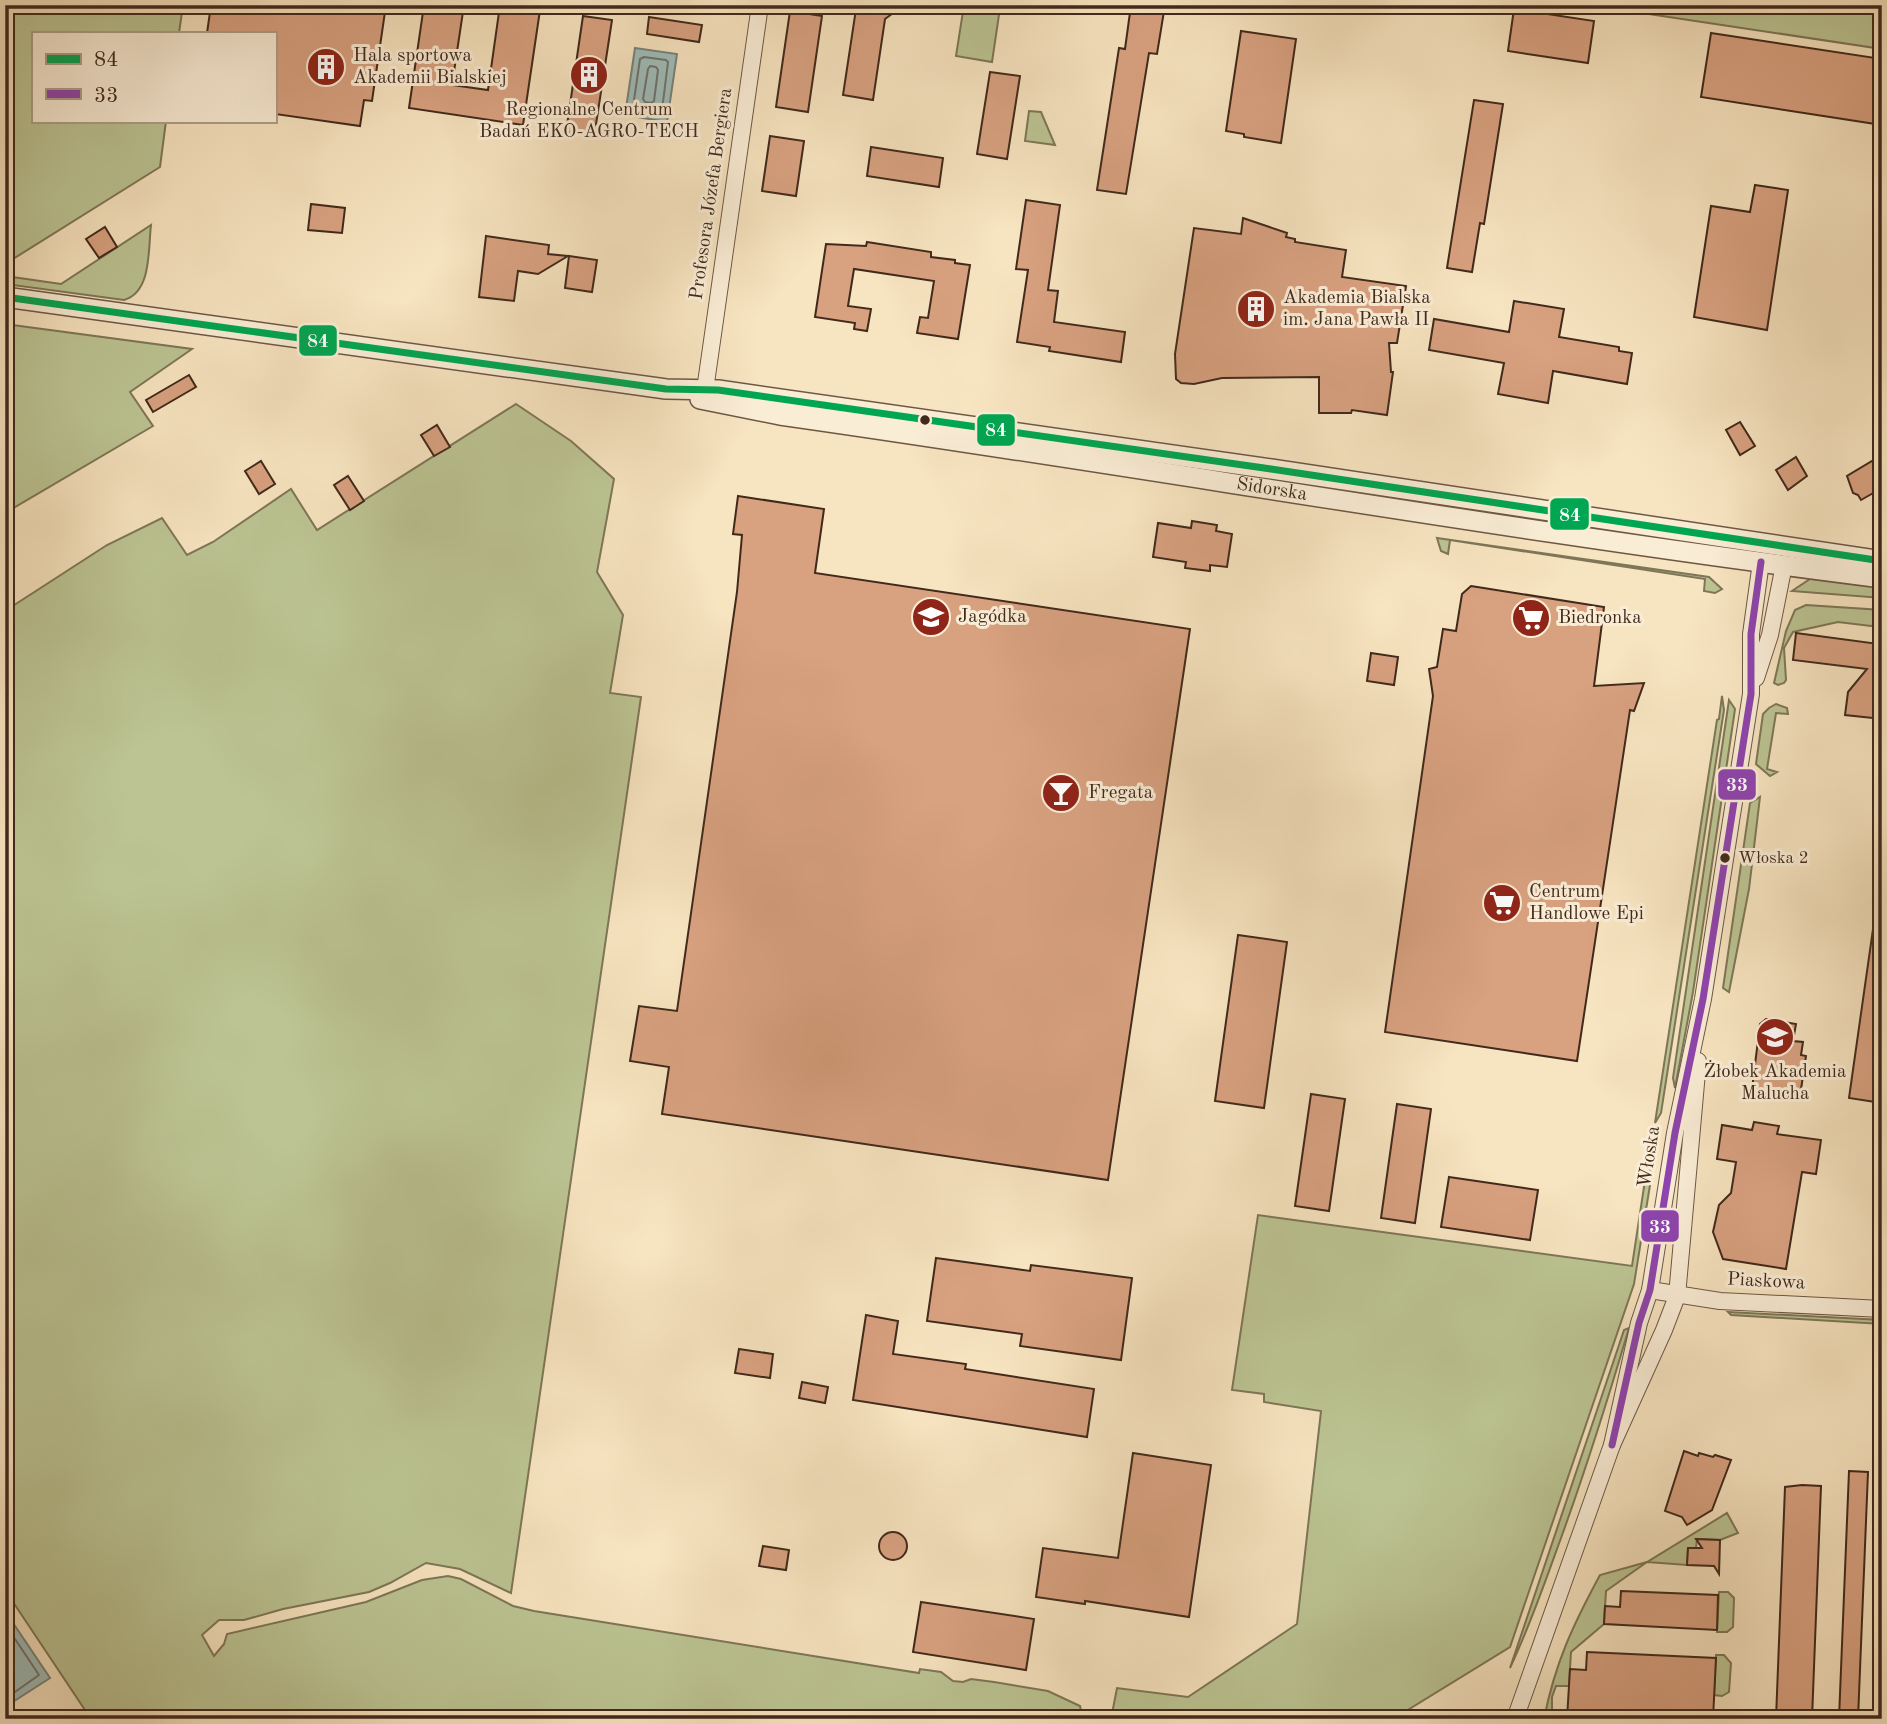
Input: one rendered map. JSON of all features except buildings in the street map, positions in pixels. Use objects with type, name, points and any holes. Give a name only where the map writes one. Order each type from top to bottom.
[{"type":"street","name":"Profesora Józefa Bergiera","points":[[711,396],[760,5]]},
{"type":"street","name":"Sidorska","points":[[5,297],[850,417],[1063,439],[1131,458],[1268,489],[1648,547],[1882,578]]},
{"type":"street","name":"Sidorska","points":[[850,417],[1070,459],[1131,458],[1271,469],[1882,561]]},
{"type":"street","points":[[1063,439],[1070,459]]},
{"type":"street","points":[[1268,489],[1271,469]]},
{"type":"street","points":[[1386,508],[1388,487]]},
{"type":"street","points":[[1432,515],[1434,494]]},
{"type":"street","points":[[1601,540],[1604,519]]},
{"type":"street","points":[[1648,547],[1652,526]]},
{"type":"street","points":[[1761,562],[1776,545],[1784,565]]},
{"type":"street","name":"Włoska","points":[[1751,694],[1751,634],[1761,562]]},
{"type":"street","name":"Włoska","points":[[1612,1445],[1639,1323],[1650,1290],[1677,1121],[1703,999],[1751,694],[1770,635],[1784,565]]},
{"type":"street","name":"Włoska","points":[[1515,1719],[1612,1445],[1677,1296],[1703,999]]},
{"type":"street","name":"Piaskowa","points":[[1650,1290],[1720,1301],[1882,1309]]},
{"type":"green space","points":[[5,5],[183,5],[179,32],[32,32],[32,122],[166,122],[160,167],[5,264]]},
{"type":"green space","points":[[964,5],[1000,8],[992,62],[956,56]]},
{"type":"green space","points":[[1589,5],[1882,5],[1882,49]]},
{"type":"green space","points":[[1029,111],[1041,112],[1055,145],[1025,141]]},
{"type":"green space","points":[[151,225],[149,257],[144,279],[140,288],[124,300],[5,284],[5,276],[61,284]]},
{"type":"green space","points":[[5,324],[192,349],[130,392],[153,426],[5,513]]},
{"type":"green space","points":[[516,404],[571,441],[614,479],[597,572],[623,615],[610,693],[641,697],[511,1593],[460,1569],[426,1563],[369,1592],[283,1609],[244,1620],[219,1620],[202,1635],[214,1656],[224,1644],[227,1634],[366,1602],[422,1580],[448,1576],[461,1579],[513,1606],[534,1611],[919,1673],[920,1669],[941,1672],[953,1681],[971,1679],[1048,1691],[1080,1706],[1083,1719],[91,1719],[5,1590],[5,611],[107,545],[162,518],[187,555],[213,542],[291,489],[317,530]]},
{"type":"green space","points":[[1437,538],[1709,577],[1722,589],[1715,593],[1704,591],[1705,579],[1450,540],[1448,554],[1441,551]]},
{"type":"green space","points":[[1813,577],[1882,584],[1882,598],[1792,591]]},
{"type":"green space","points":[[1806,605],[1882,610],[1882,623],[1871,626],[1838,622],[1793,632],[1784,648],[1786,680],[1778,685],[1774,683],[1786,631],[1795,610]]},
{"type":"green space","points":[[1722,696],[1724,710],[1661,1113],[1655,1123],[1717,720]]},
{"type":"green space","points":[[1729,700],[1735,709],[1693,992],[1675,1088],[1673,1078]]},
{"type":"green space","points":[[1776,704],[1787,708],[1788,714],[1776,713],[1767,769],[1777,772],[1770,776],[1756,764],[1763,714]]},
{"type":"green space","points":[[1760,797],[1749,889],[1729,992],[1723,988],[1750,803]]},
{"type":"green space","points":[[1649,1154],[1651,1179],[1634,1284],[1510,1647],[1393,1719],[1111,1719],[1117,1688],[1188,1697],[1297,1624],[1321,1411],[1264,1402],[1264,1394],[1232,1390],[1258,1215],[1632,1266]]},
{"type":"green space","points":[[1728,1312],[1882,1320],[1882,1324],[1731,1315]]},
{"type":"green space","points":[[1629,1328],[1570,1512],[1537,1604],[1510,1668],[1624,1330]]},
{"type":"green space","points":[[1727,1513],[1738,1533],[1720,1540],[1697,1539],[1696,1548],[1688,1548],[1687,1565],[1647,1562]]},
{"type":"green space","points":[[1647,1562],[1606,1591],[1604,1624],[1571,1652],[1569,1686],[1556,1686],[1552,1697],[1552,1719],[1544,1719],[1566,1645],[1600,1575]]},
{"type":"green space","points":[[1719,1592],[1728,1592],[1734,1598],[1733,1627],[1727,1632],[1717,1632]]},
{"type":"green space","points":[[1716,1655],[1724,1655],[1731,1663],[1729,1692],[1722,1696],[1714,1695]]},
{"type":"water","points":[[635,48],[677,54],[667,122],[625,115]]},
{"type":"water","points":[[5,1611],[50,1678],[5,1707]]},
{"type":"transit line","name":"84","points":[[5,297],[666,389],[718,390],[1271,469],[1882,561]]},
{"type":"transit line","name":"33","points":[[1612,1445],[1639,1323],[1650,1290],[1675,1133],[1703,999],[1751,694],[1751,634],[1761,562]]},
{"type":"place","name":"Hala sportowa Akademii Bialskiej","points":[[326,67]]},
{"type":"place","name":"Regionalne Centrum Badań EKO-AGRO-TECH","points":[[589,75]]},
{"type":"place","name":"Akademia Bialska im. Jana Pawła II","points":[[1256,309]]},
{"type":"place","name":"Jagódka","points":[[931,617]]},
{"type":"place","name":"Biedronka","points":[[1531,618]]},
{"type":"place","name":"Fregata","points":[[1061,793]]},
{"type":"place","name":"Włoska 2","points":[[1725,858]]},
{"type":"place","name":"Centrum Handlowe Epi","points":[[1502,903]]},
{"type":"place","name":"Żłobek Akademia Malucha","points":[[1775,1037]]}]
